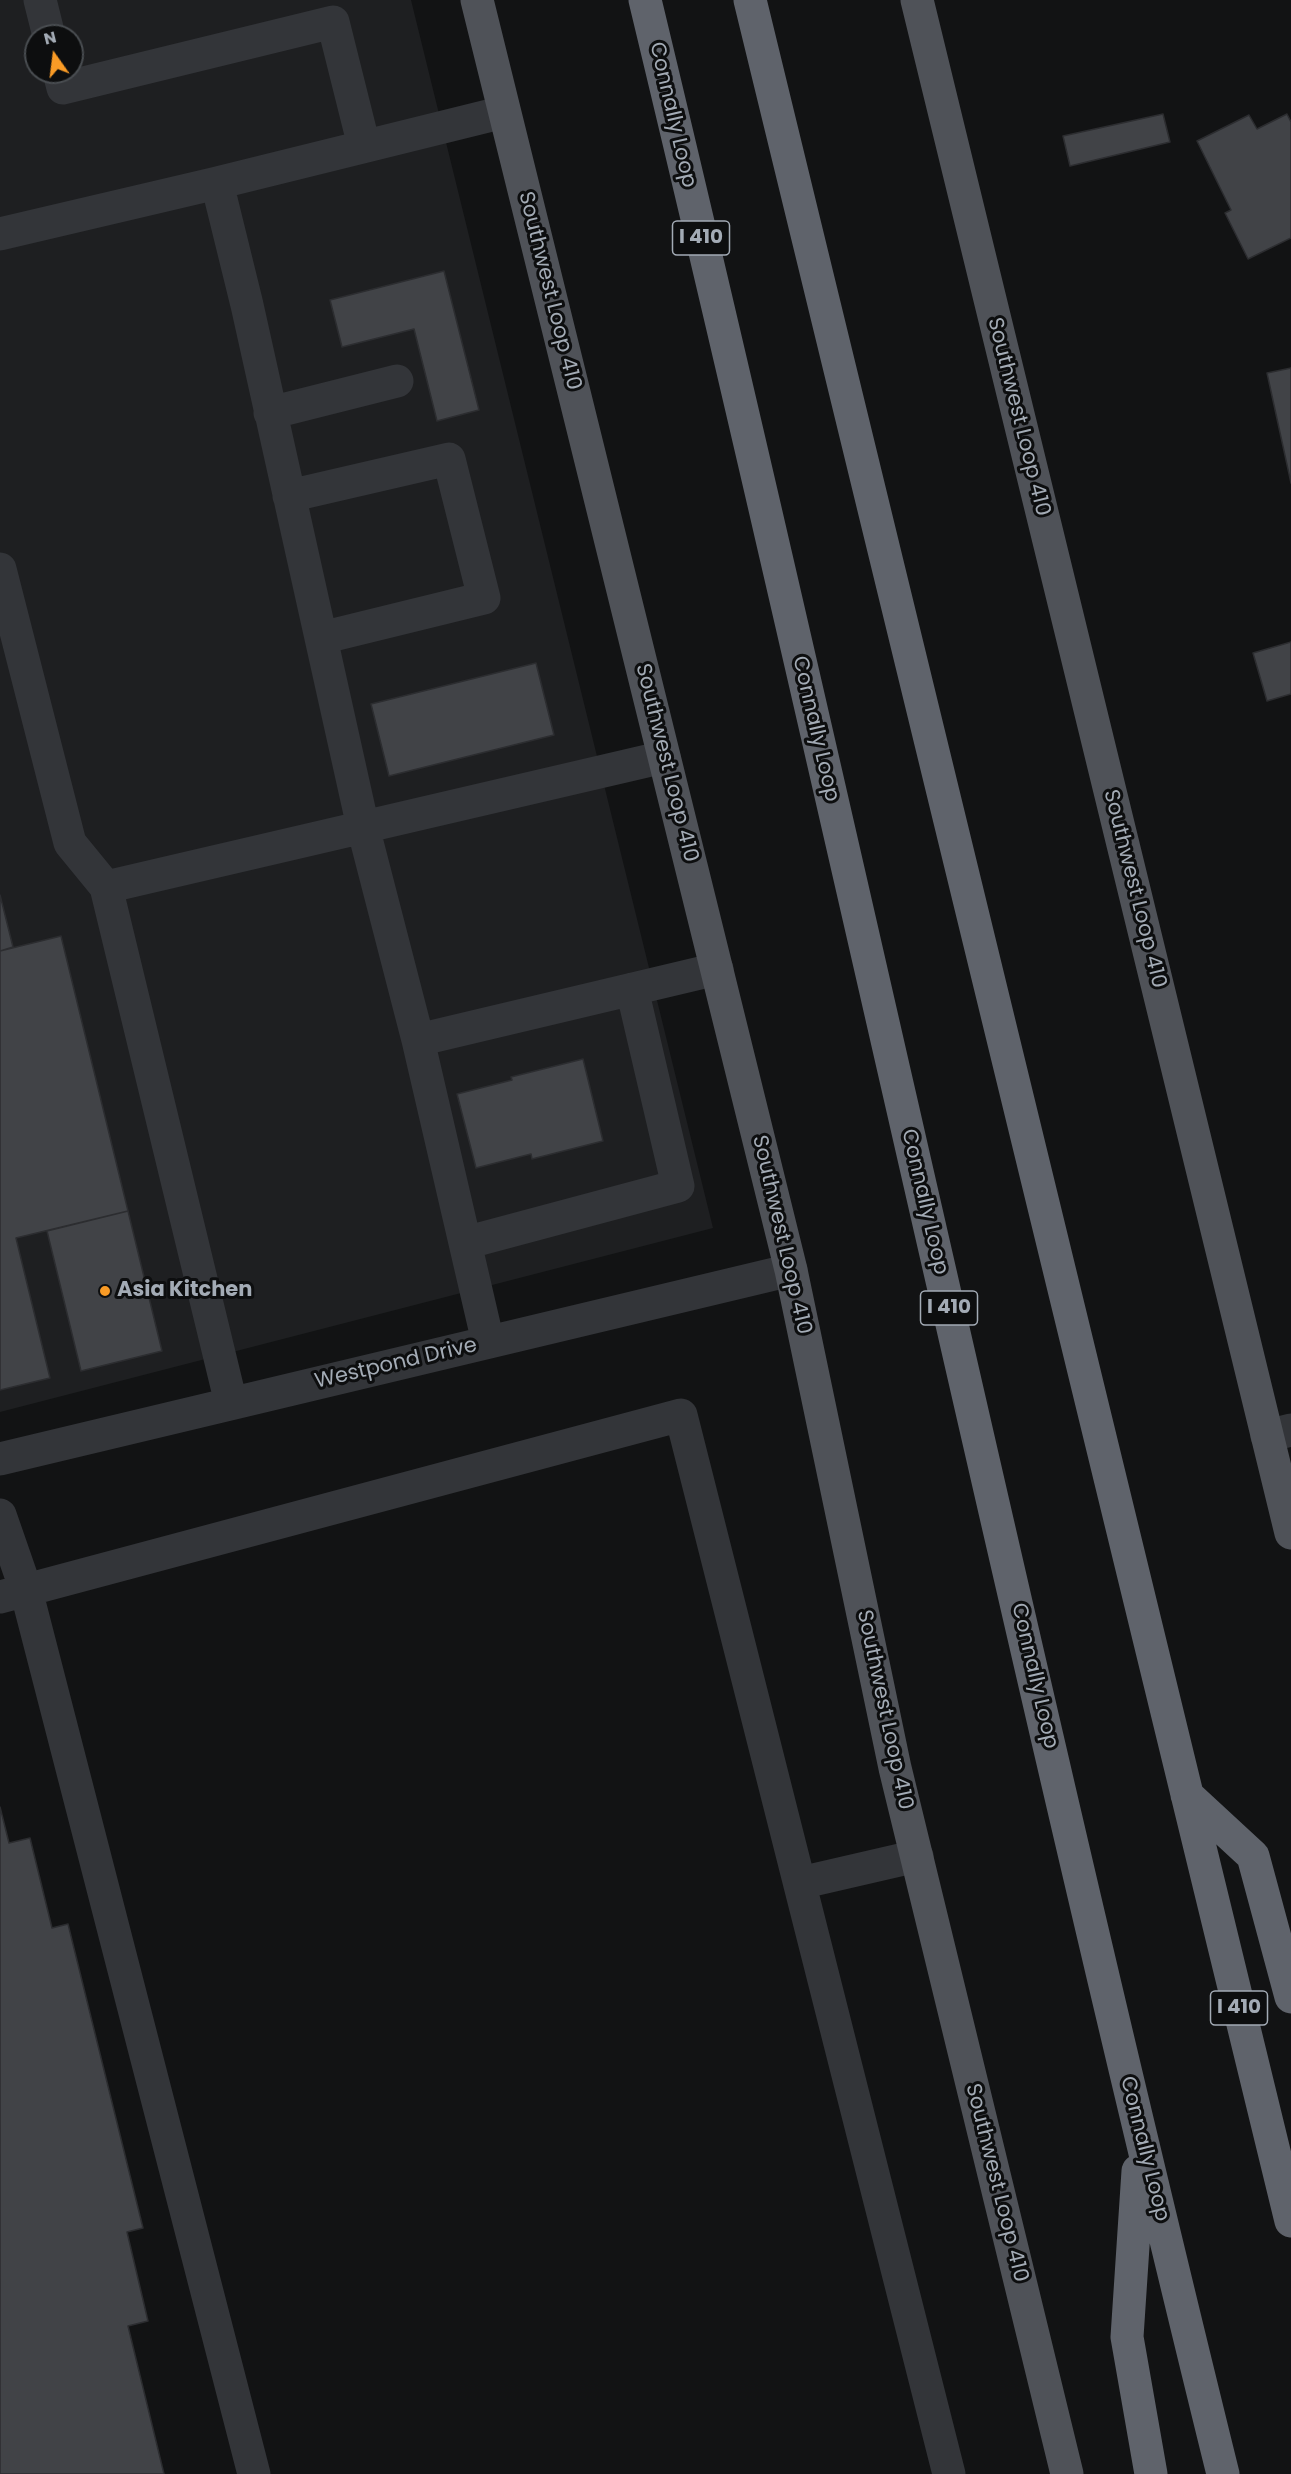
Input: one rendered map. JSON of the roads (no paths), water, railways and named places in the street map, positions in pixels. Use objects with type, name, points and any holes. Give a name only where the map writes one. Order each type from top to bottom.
[{"type":"highway","name":"Connally Loop","points":[[645,0],[752,453],[1140,2139],[1223,2474]]},
{"type":"highway","name":"I 410","points":[[750,0],[1291,2221]]},
{"type":"highway","points":[[1187,1795],[1253,1856],[1291,1997]]},
{"type":"highway","points":[[1140,2139],[1127,2337],[1151,2474]]},
{"type":"main road","name":"Southwest Loop 410","points":[[477,0],[791,1270],[895,1768],[1067,2474]]},
{"type":"main road","name":"Southwest Loop 410","points":[[917,0],[1279,1433],[1291,1533]]},
{"type":"street","points":[[40,0],[46,24]]},
{"type":"street","points":[[84,83],[333,22],[364,146]]},
{"type":"street","points":[[62,84],[63,88],[79,84]]},
{"type":"street","points":[[0,234],[217,183],[504,111]]},
{"type":"street","points":[[217,183],[363,827],[418,1040],[488,1342]]},
{"type":"street","points":[[270,413],[397,381]]},
{"type":"street","points":[[289,496],[449,459],[484,598],[321,638]]},
{"type":"street","points":[[0,569],[70,843],[106,887],[231,1403]]},
{"type":"street","points":[[106,887],[664,757]]},
{"type":"street","points":[[418,1040],[717,969]]},
{"type":"street","points":[[465,1243],[678,1186],[632,989]]},
{"type":"street","name":"Westpond Drive","points":[[0,1459],[791,1270]]},
{"type":"street","points":[[13,1593],[681,1415],[949,2474]]},
{"type":"street","points":[[0,1515],[13,1593],[254,2474]]},
{"type":"street","points":[[800,1882],[917,1856]]},
{"type":"place","name":"Asia Kitchen","points":[[105,1291]]}]
